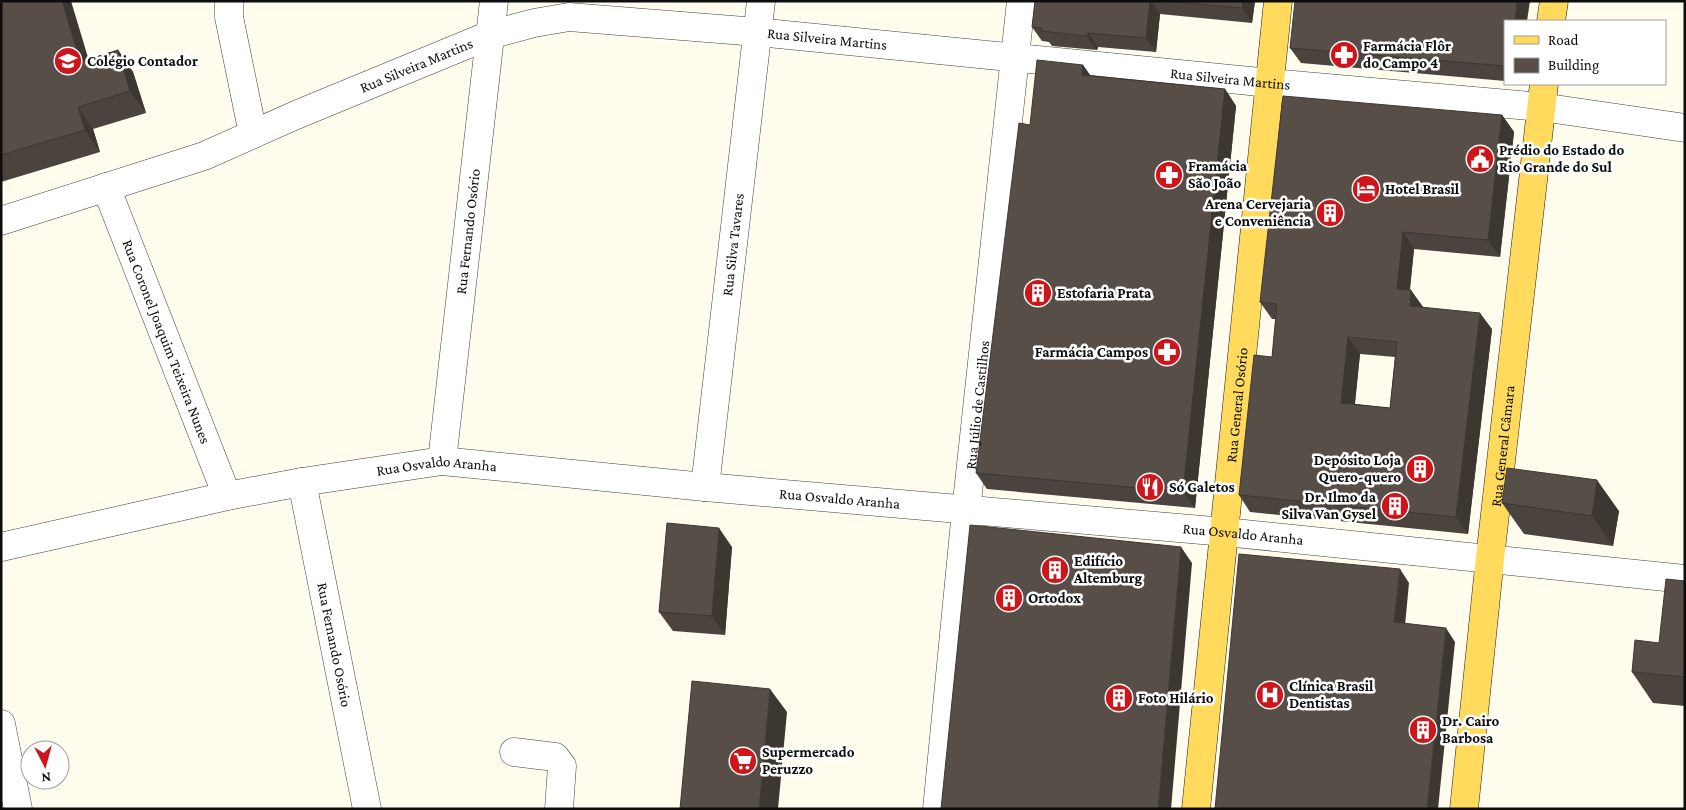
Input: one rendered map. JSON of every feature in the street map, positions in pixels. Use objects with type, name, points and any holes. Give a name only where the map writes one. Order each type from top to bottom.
[{"type":"main road","name":"Rua General Osório","points":[[1196,809],[1278,1]]},
{"type":"main road","points":[[1551,20],[1554,1]]},
{"type":"main road","name":"Rua General Câmara","points":[[1464,809],[1542,96]]},
{"type":"street","points":[[228,1],[229,17],[253,134]]},
{"type":"street","name":"Rua Fernando Osório","points":[[442,461],[494,1]]},
{"type":"street","name":"Rua Silva Tavares","points":[[705,487],[761,1]]},
{"type":"street","name":"Rua Júlio de Castilhos","points":[[936,809],[1021,1]]},
{"type":"street","name":"Rua Silveira Martins","points":[[1,221],[204,156],[490,36],[534,23],[569,17],[757,32],[1270,83],[1542,96],[1685,128]]},
{"type":"street","name":"Rua Coronel Joaquim Teixeira Nunes","points":[[106,187],[227,496]]},
{"type":"street","name":"Rua Osvaldo Aranha","points":[[1,547],[227,496],[302,482],[442,461],[705,487],[1225,532],[1685,579]]},
{"type":"street","name":"Rua Fernando Osório","points":[[302,482],[367,809]]},
{"type":"street","points":[[1,724],[18,809]]},
{"type":"street","points":[[514,752],[555,757],[562,766],[558,809]]},
{"type":"building","points":[[1,1],[62,1],[80,62],[118,50],[130,91],[78,107],[85,130],[1,155]]},
{"type":"building","points":[[1035,1],[1150,1],[1146,38],[1088,33],[1087,36],[1042,31],[1042,28],[1032,27]]},
{"type":"building","points":[[1164,1],[1243,1],[1242,8]]},
{"type":"building","points":[[1295,1],[1517,1],[1515,20],[1504,20],[1504,66],[1290,48]]},
{"type":"building","points":[[1037,60],[1083,65],[1082,75],[1225,89],[1183,492],[976,473],[1019,123],[1030,125]]},
{"type":"building","points":[[1283,96],[1502,115],[1488,240],[1403,232],[1397,289],[1411,290],[1410,306],[1480,313],[1456,517],[1239,495],[1254,355],[1272,357],[1277,304],[1260,302]],"holes":[[[1348,337],[1397,342],[1390,408],[1341,403]]]},
{"type":"building","points":[[1507,468],[1597,480],[1592,516],[1502,503]]},
{"type":"building","points":[[667,523],[719,528],[712,616],[659,612]]},
{"type":"building","points":[[970,525],[1181,547],[1158,809],[941,809]]},
{"type":"building","points":[[1239,554],[1400,569],[1394,622],[1446,628],[1427,809],[1215,809]]},
{"type":"building","points":[[1666,579],[1685,581],[1685,677],[1632,672],[1635,640],[1659,643]]},
{"type":"building","name":"Supermercado Peruzzo","points":[[692,681],[770,689],[759,809],[680,809]]},
{"type":"place","name":"Farmácia Flôr do Campo 4","points":[[1344,55]]},
{"type":"place","name":"Colégio Contador","points":[[68,61]]},
{"type":"place","name":"Prédio do Estado do Rio Grande do Sul","points":[[1480,159]]},
{"type":"place","name":"Framácia São João","points":[[1169,175]]},
{"type":"place","name":"Hotel Brasil","points":[[1366,189]]},
{"type":"place","name":"Arena Cervejaria e Conveniência","points":[[1330,213]]},
{"type":"place","name":"Estofaria Prata","points":[[1038,293]]},
{"type":"place","name":"Farmácia Campos","points":[[1167,352]]},
{"type":"place","name":"Depósito Loja Quero-quero","points":[[1420,469]]},
{"type":"place","name":"Só Galetos","points":[[1150,487]]},
{"type":"place","name":"Dr. Ilmo da Silva Van Gysel","points":[[1395,506]]},
{"type":"place","name":"Edifício Altemburg","points":[[1055,570]]},
{"type":"place","name":"Ortodox","points":[[1009,598]]},
{"type":"place","name":"Clínica Brasil Dentistas","points":[[1270,695]]},
{"type":"place","name":"Foto Hilário","points":[[1119,698]]},
{"type":"place","name":"Dr. Cairo Barbosa","points":[[1423,730]]},
{"type":"place","name":"Supermercado Peruzzo","points":[[743,761]]}]
